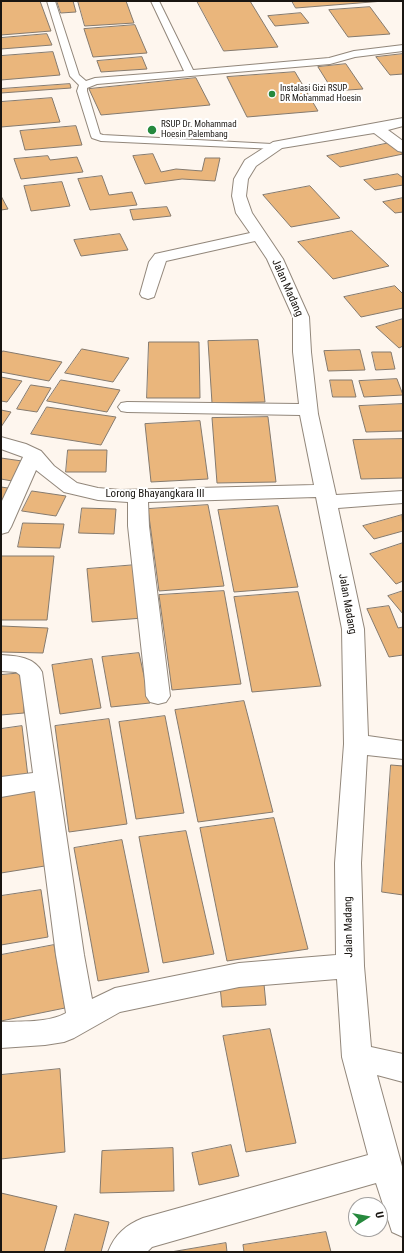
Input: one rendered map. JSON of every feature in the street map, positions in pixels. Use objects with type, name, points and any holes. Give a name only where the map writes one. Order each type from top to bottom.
[{"type":"street","name":"Jalan Madang","points":[[403,122],[272,147],[250,163],[241,180],[239,196],[244,213],[275,259],[302,317],[302,352],[309,410],[352,629],[356,744],[348,863],[350,966],[356,1057],[403,1221]]},
{"type":"street","points":[[377,128],[403,148]]},
{"type":"street","points":[[148,294],[157,262],[161,256],[259,236]]},
{"type":"street","points":[[127,407],[309,410]]},
{"type":"street","name":"Lorong Bhayangkara III","points":[[1,442],[19,448],[34,456],[47,470],[71,488],[98,494],[120,496],[403,497]]},
{"type":"street","points":[[1,527],[7,510],[34,456]]},
{"type":"street","points":[[138,495],[139,532],[158,696]]},
{"type":"street","points":[[1,663],[26,667],[31,672],[70,955],[81,1019]]},
{"type":"street","points":[[356,744],[403,750]]},
{"type":"street","points":[[1,787],[46,780]]},
{"type":"street","points":[[1,1035],[64,1029],[115,1001],[238,975],[350,966]]},
{"type":"street","points":[[356,1057],[403,1068]]},
{"type":"street","points":[[124,1252],[126,1248],[143,1234],[386,1165]]},
{"type":"lane","points":[[51,1],[75,76],[85,85]]},
{"type":"lane","points":[[155,1],[190,73]]},
{"type":"lane","points":[[272,147],[101,138],[96,136],[82,91],[83,86],[95,81],[330,61],[354,54],[403,48]]},
{"type":"building","points":[[1,1],[40,1],[51,31],[1,35]]},
{"type":"building","points":[[57,1],[73,1],[76,12],[61,13]]},
{"type":"building","points":[[78,1],[126,1],[134,23],[85,26]]},
{"type":"building","points":[[197,1],[250,1],[278,47],[224,51]]},
{"type":"building","points":[[292,1],[384,1],[296,8]]},
{"type":"building","points":[[370,7],[390,34],[348,37],[329,10]]},
{"type":"building","points":[[301,13],[309,23],[275,26],[268,16]]},
{"type":"building","points":[[135,25],[147,53],[93,57],[84,29]]},
{"type":"building","points":[[47,34],[52,45],[1,49],[1,38]]},
{"type":"building","points":[[53,52],[60,75],[1,80],[1,56]]},
{"type":"building","points":[[403,54],[403,74],[390,75],[376,57]]},
{"type":"building","points":[[142,57],[147,69],[101,72],[97,61]]},
{"type":"building","points":[[346,64],[363,89],[333,91],[318,67]]},
{"type":"building","name":"Instalasi Gizi RSUP DR Mohammad Hoesin","points":[[295,72],[318,111],[247,117],[227,77]]},
{"type":"building","points":[[196,78],[210,105],[101,115],[89,89]]},
{"type":"building","points":[[70,84],[71,88],[1,93],[1,89]]},
{"type":"building","points":[[52,98],[60,122],[1,127],[1,102]]},
{"type":"building","points":[[76,126],[82,145],[25,150],[20,131]]},
{"type":"building","points":[[389,143],[403,154],[340,167],[327,156]]},
{"type":"building","points":[[153,154],[161,172],[176,169],[202,171],[205,158],[220,158],[215,181],[182,179],[145,184],[133,156]]},
{"type":"building","points":[[48,156],[50,160],[77,157],[83,172],[21,179],[14,159]]},
{"type":"building","points":[[398,174],[403,178],[403,185],[375,190],[364,180]]},
{"type":"building","points":[[102,176],[109,195],[132,192],[137,205],[90,210],[78,179]]},
{"type":"building","points":[[62,182],[70,206],[31,211],[24,186]]},
{"type":"building","points":[[310,186],[340,218],[291,227],[263,195]]},
{"type":"building","points":[[1,196],[8,209],[1,210]]},
{"type":"building","points":[[403,198],[403,212],[395,213],[383,202]]},
{"type":"building","points":[[167,207],[171,216],[133,220],[130,210]]},
{"type":"building","points":[[352,231],[389,266],[333,279],[298,242]]},
{"type":"building","points":[[120,234],[128,250],[81,256],[74,240]]},
{"type":"building","points":[[395,286],[403,294],[403,308],[361,317],[344,297]]},
{"type":"building","points":[[403,319],[403,346],[399,348],[376,327]]},
{"type":"building","points":[[258,340],[265,402],[212,403],[208,341]]},
{"type":"building","points":[[149,342],[199,342],[200,398],[147,398]]},
{"type":"building","points":[[82,349],[129,358],[113,382],[65,373]]},
{"type":"building","points":[[360,350],[365,370],[328,371],[324,351]]},
{"type":"building","points":[[3,351],[62,362],[49,381],[1,372],[1,354]]},
{"type":"building","points":[[372,352],[391,352],[395,369],[376,370]]},
{"type":"building","points":[[1,377],[22,381],[7,402],[1,401]]},
{"type":"building","points":[[397,379],[403,395],[364,397],[359,381]]},
{"type":"building","points":[[61,380],[120,390],[107,412],[47,401]]},
{"type":"building","points":[[330,380],[352,380],[356,397],[333,397]]},
{"type":"building","points":[[31,385],[51,388],[37,412],[17,409]]},
{"type":"building","points":[[403,404],[403,431],[366,432],[359,406]]},
{"type":"building","points":[[47,407],[116,417],[101,445],[31,434]]},
{"type":"building","points":[[1,410],[11,412],[1,427]]},
{"type":"building","points":[[268,417],[276,482],[217,483],[212,418]]},
{"type":"building","points":[[200,421],[208,479],[151,482],[145,424]]},
{"type":"building","points":[[403,439],[403,478],[361,479],[353,440]]},
{"type":"building","points":[[68,450],[107,450],[106,472],[66,472]]},
{"type":"building","points":[[1,458],[22,461],[12,481],[1,479]]},
{"type":"building","points":[[1,487],[8,488],[1,503]]},
{"type":"building","points":[[32,491],[66,496],[56,516],[22,511]]},
{"type":"building","points":[[208,505],[224,586],[159,591],[148,509]]},
{"type":"building","points":[[278,506],[298,587],[234,592],[218,510]]},
{"type":"building","points":[[82,508],[116,509],[114,534],[79,533]]},
{"type":"building","points":[[402,515],[403,531],[374,539],[363,526]]},
{"type":"building","points":[[23,523],[64,524],[60,548],[18,547]]},
{"type":"building","points":[[403,543],[403,581],[396,584],[370,554]]},
{"type":"building","points":[[1,556],[54,556],[47,620],[1,620]]},
{"type":"building","points":[[136,565],[143,618],[92,622],[87,569]]},
{"type":"building","points":[[224,591],[241,684],[172,690],[159,595]]},
{"type":"building","points":[[403,591],[403,614],[388,596]]},
{"type":"building","points":[[298,592],[321,686],[252,692],[234,597]]},
{"type":"building","points":[[389,606],[398,628],[403,627],[403,655],[389,657],[367,609]]},
{"type":"building","points":[[1,626],[48,628],[43,653],[1,652]]},
{"type":"building","points":[[139,653],[150,703],[111,707],[102,657]]},
{"type":"building","points":[[92,659],[101,708],[60,714],[52,665]]},
{"type":"building","points":[[23,673],[24,713],[1,715],[1,675]]},
{"type":"building","points":[[244,701],[273,812],[198,822],[175,710]]},
{"type":"building","points":[[165,716],[184,813],[136,819],[119,722]]},
{"type":"building","points":[[109,719],[127,824],[69,832],[55,726]]},
{"type":"building","points":[[22,726],[28,777],[1,780],[1,729]]},
{"type":"building","points":[[391,765],[403,766],[403,895],[382,892]]},
{"type":"building","points":[[41,790],[51,865],[1,873],[1,796]]},
{"type":"building","points":[[274,818],[308,949],[227,961],[200,828]]},
{"type":"building","points":[[186,831],[214,954],[163,963],[139,837]]},
{"type":"building","points":[[122,840],[149,972],[98,981],[74,848]]},
{"type":"building","points":[[41,890],[48,937],[1,945],[1,896]]},
{"type":"building","points":[[54,945],[65,1008],[1,1021],[1,955]]},
{"type":"building","points":[[264,984],[266,1005],[222,1007],[220,986]]},
{"type":"building","points":[[270,1029],[296,1143],[246,1152],[223,1036]]},
{"type":"building","points":[[60,1069],[65,1152],[1,1159],[1,1075]]},
{"type":"building","points":[[231,1145],[239,1176],[199,1185],[192,1153]]},
{"type":"building","points":[[173,1148],[174,1191],[100,1193],[102,1151]]},
{"type":"building","points":[[1,1193],[57,1206],[44,1252],[1,1252]]},
{"type":"building","points":[[75,1214],[109,1222],[101,1252],[65,1252]]},
{"type":"building","points":[[326,1232],[331,1252],[244,1252],[243,1245]]},
{"type":"building","points":[[226,1243],[227,1252],[171,1252]]},
{"type":"place","name":"Instalasi Gizi RSUP DR Mohammad Hoesin","points":[[272,94]]},
{"type":"place","name":"RSUP Dr. Mohammad Hoesin Palembang","points":[[152,130]]}]
